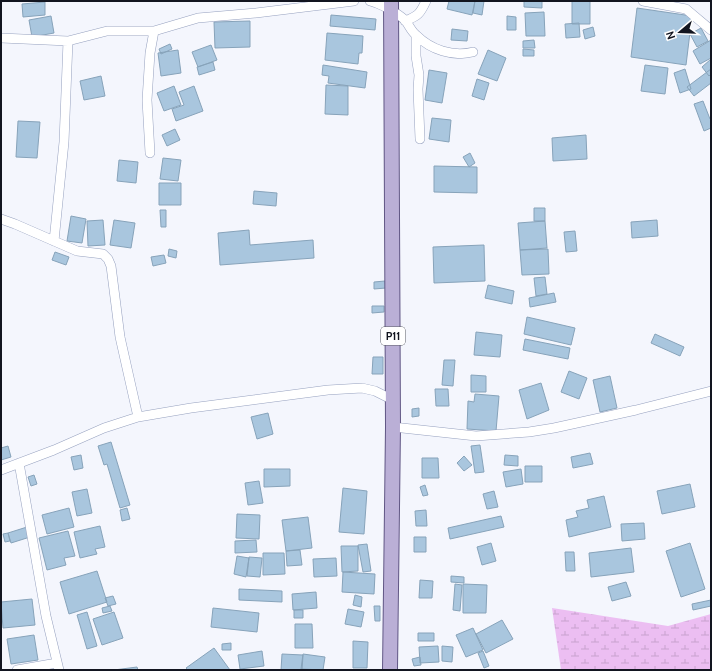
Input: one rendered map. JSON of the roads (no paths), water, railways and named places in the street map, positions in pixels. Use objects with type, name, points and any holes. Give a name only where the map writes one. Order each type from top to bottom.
[{"type":"main road","name":"P11","points":[[390,670],[393,427],[391,6]]},
{"type":"street","points":[[1,38],[68,41],[107,31],[154,31],[198,18],[256,13],[354,1]]},
{"type":"street","points":[[370,1],[391,6],[416,35],[444,52],[463,55],[473,52]]},
{"type":"street","points":[[405,21],[416,17],[421,12],[426,1]]},
{"type":"street","points":[[643,1],[686,9],[711,30]]},
{"type":"street","points":[[150,153],[147,100],[150,53],[154,31]]},
{"type":"street","points":[[416,35],[416,56],[419,75],[418,90],[420,139]]},
{"type":"street","points":[[54,241],[64,142],[68,41]]},
{"type":"street","points":[[1,219],[77,251],[103,254],[108,259],[111,266],[120,337],[138,417]]},
{"type":"street","points":[[1,470],[54,450],[104,428],[138,417],[191,408],[328,390],[362,388],[375,391],[393,400]]},
{"type":"street","points":[[393,427],[476,436],[529,432],[636,410],[711,392]]},
{"type":"street","points":[[17,670],[58,667],[46,616],[19,463]]}]
